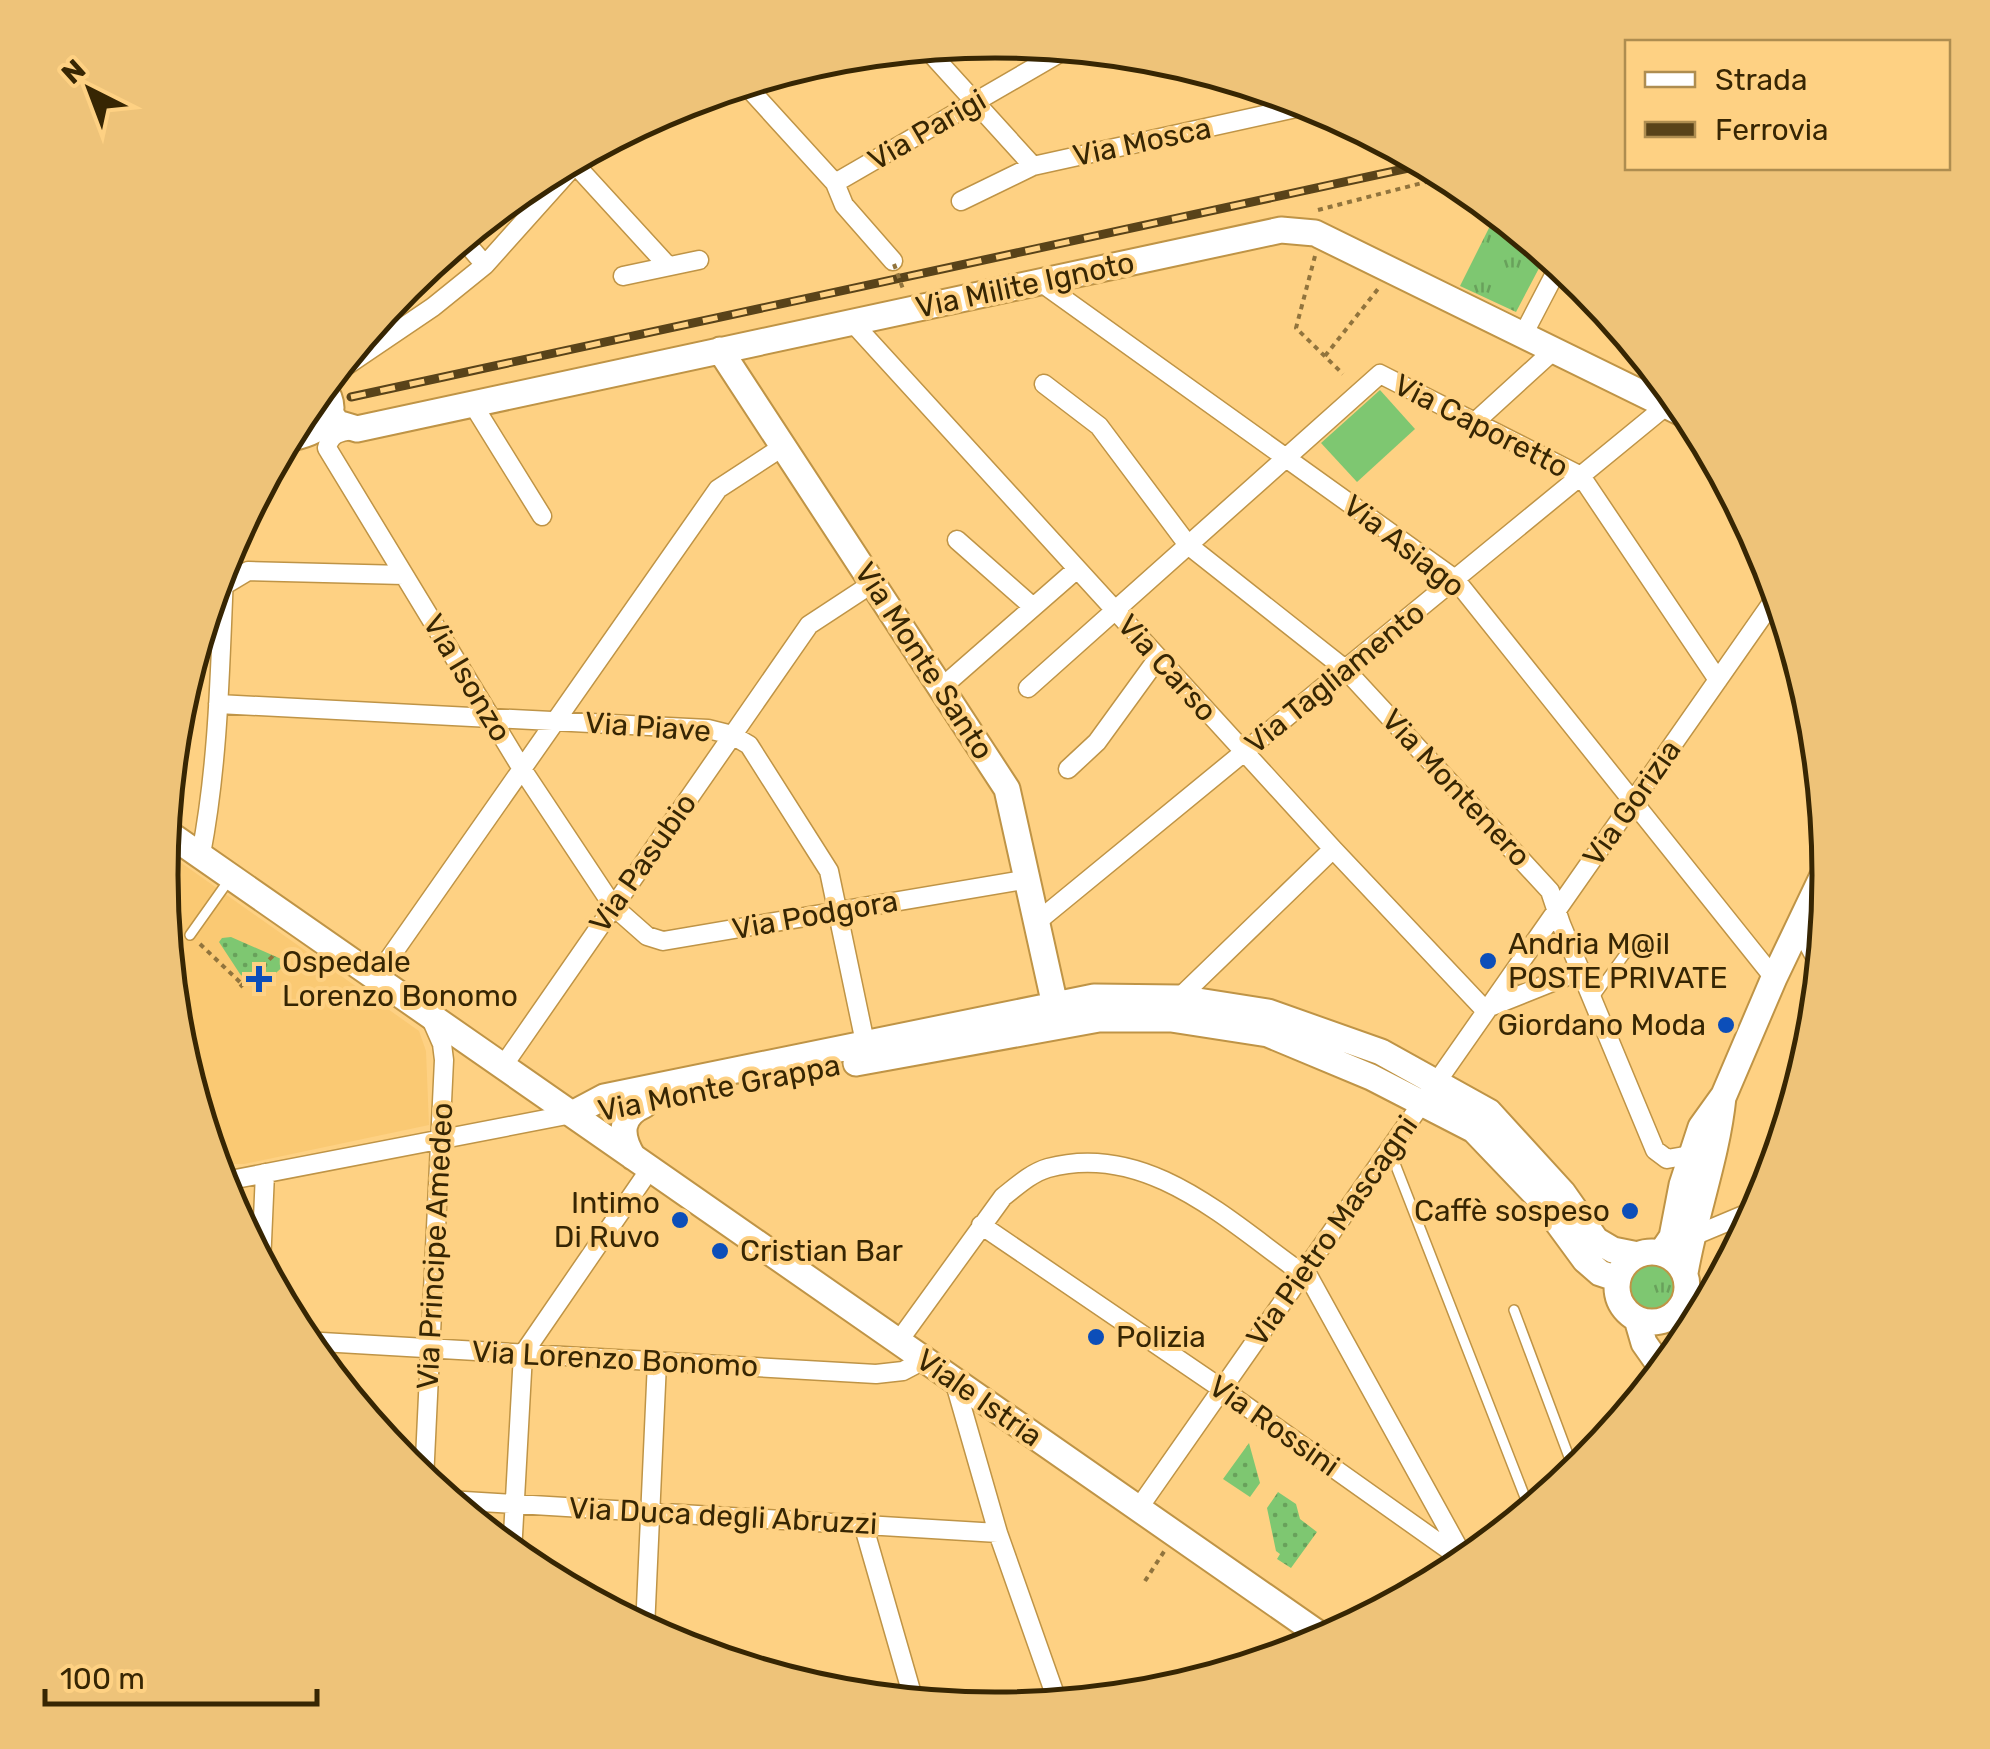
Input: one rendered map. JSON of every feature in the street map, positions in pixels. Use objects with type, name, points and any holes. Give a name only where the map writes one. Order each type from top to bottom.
[{"type":"main road","name":"Via Milite Ignoto","points":[[313,434],[337,423],[357,428],[1282,230],[1315,234],[1381,274],[1654,393]]},
{"type":"main road","name":"Via Monte Santo","points":[[720,350],[1008,790],[1057,1014]]},
{"type":"main road","points":[[313,434],[330,401]]},
{"type":"main road","name":"Viale Istria","points":[[179,840],[1309,1628]]},
{"type":"main road","points":[[1653,1357],[1644,1343],[1637,1319],[1620,1302],[1618,1279],[1622,1269],[1672,1237],[1690,1155],[1702,1127],[1724,1094],[1811,902]]},
{"type":"main road","name":"Via Monte Grappa","points":[[572,1114],[604,1097],[867,1052],[1057,1014],[1094,997],[1178,998],[1268,1012],[1381,1052],[1429,1091]]},
{"type":"main road","name":"Via Monte Grappa","points":[[1057,1014],[1171,1019],[1268,1034],[1429,1091]]},
{"type":"main road","name":"Via Monte Grappa","points":[[572,1114],[644,1106],[867,1052]]},
{"type":"main road","points":[[1429,1091],[1489,1112],[1563,1193],[1596,1240],[1613,1250],[1671,1257],[1685,1273]]},
{"type":"main road","points":[[1429,1091],[1474,1130],[1542,1200],[1585,1260],[1600,1273],[1618,1279]]},
{"type":"main road","points":[[1686,1309],[1685,1273],[1691,1237],[1720,1130],[1724,1094]]},
{"type":"main road","points":[[642,1163],[623,1136],[625,1120],[644,1106]]},
{"type":"main road","points":[[1637,1319],[1675,1326]]},
{"type":"street","name":"Via Parigi","points":[[835,182],[1051,59]]},
{"type":"street","name":"Via Mosca","points":[[936,60],[1033,166]]},
{"type":"street","points":[[754,94],[835,182],[844,204],[893,262]]},
{"type":"street","name":"Via Mosca","points":[[961,201],[1033,166],[1281,110]]},
{"type":"street","points":[[586,167],[668,266]]},
{"type":"street","points":[[389,327],[484,265],[551,189]]},
{"type":"street","points":[[470,248],[484,265]]},
{"type":"street","points":[[623,276],[699,260]]},
{"type":"street","points":[[1523,335],[1553,278]]},
{"type":"street","name":"Via Asiago","points":[[1039,281],[1455,579],[1774,978]]},
{"type":"street","name":"Via Carso","points":[[852,322],[1332,849],[1484,1010]]},
{"type":"street","points":[[1476,422],[1554,350]]},
{"type":"street","name":"Via Caporetto","points":[[1288,456],[1380,374],[1581,476],[1718,680]]},
{"type":"street","name":"Via Montenero","points":[[1044,384],[1098,426],[1188,544],[1345,669],[1550,890],[1654,1150],[1666,1159],[1690,1155]]},
{"type":"street","points":[[472,404],[542,516]]},
{"type":"street","name":"Via Tagliamento","points":[[1038,921],[1665,408]]},
{"type":"street","name":"Via Isonzo","points":[[313,434],[613,906]]},
{"type":"street","points":[[377,976],[718,489],[784,446]]},
{"type":"street","points":[[1028,688],[1288,456]]},
{"type":"street","points":[[956,540],[1033,607]]},
{"type":"street","points":[[942,688],[1077,569]]},
{"type":"street","points":[[233,580],[248,571],[404,575]]},
{"type":"street","name":"Via Pasubio","points":[[504,1066],[808,625],[873,583]]},
{"type":"street","points":[[201,854],[209,813],[222,609]]},
{"type":"street","name":"Via Gorizia","points":[[1429,1091],[1768,609]]},
{"type":"street","points":[[1068,769],[1097,742],[1158,658]]},
{"type":"street","name":"Via Piave","points":[[218,704],[708,729],[732,734],[749,745],[829,871],[867,1052]]},
{"type":"street","points":[[1178,998],[1332,849]]},
{"type":"street","name":"Via Podgora","points":[[613,906],[647,936],[663,941],[1030,879]]},
{"type":"street","points":[[1799,928],[1808,945]]},
{"type":"street","points":[[1484,1010],[1580,971]]},
{"type":"street","name":"Via Principe Amedeo","points":[[425,1460],[444,1060],[431,1018]]},
{"type":"street","name":"Via Pietro Mascagni","points":[[1138,1509],[1429,1091]]},
{"type":"street","points":[[235,1175],[441,1140],[528,1116],[572,1114]]},
{"type":"street","points":[[513,1534],[523,1354],[642,1163]]},
{"type":"street","points":[[898,1342],[981,1225],[1003,1197],[1025,1179],[1046,1168],[1106,1164],[1146,1173],[1181,1186],[1292,1266],[1305,1270],[1458,1548]]},
{"type":"street","points":[[263,1238],[265,1173]]},
{"type":"street","points":[[1691,1237],[1736,1218]]},
{"type":"street","name":"Via Rossini","points":[[981,1225],[1222,1388],[1452,1552]]},
{"type":"street","name":"Via Lorenzo Bonomo","points":[[326,1342],[876,1374],[903,1371],[924,1360]]},
{"type":"street","points":[[645,1612],[657,1362]]},
{"type":"street","points":[[954,1380],[998,1533],[1053,1690]]},
{"type":"street","name":"Via Duca degli Abruzzi","points":[[471,1501],[998,1533]]},
{"type":"street","points":[[862,1524],[910,1687]]},
{"type":"lane","points":[[190,935],[230,878]]},
{"type":"lane","name":"Viale Istria","points":[[230,878],[431,1018],[532,1096],[572,1114]]},
{"type":"lane","points":[[1593,1000],[1630,947]]},
{"type":"lane","points":[[1390,1148],[1525,1496]]},
{"type":"lane","points":[[1514,1310],[1568,1457]]},
{"type":"path","points":[[1318,210],[1427,181]]},
{"type":"path","points":[[1316,250],[1296,328],[1344,374]]},
{"type":"path","points":[[893,262],[903,288]]},
{"type":"path","points":[[1324,356],[1381,274]]},
{"type":"path","points":[[190,935],[241,985],[274,955]]},
{"type":"path","points":[[1145,1581],[1168,1546]]},
{"type":"shaded area","name":"Ospedale Lorenzo Bonomo","points":[[178,861],[419,1031],[426,1051],[429,1125],[232,1164],[206,1086],[194,1034],[180,928]]},
{"type":"green space","points":[[1491,225],[1540,266],[1516,312],[1460,286]]},
{"type":"green space","points":[[1380,390],[1415,429],[1357,482],[1321,443]]},
{"type":"green space","points":[[231,937],[288,962],[257,990],[240,974],[219,942]]},
{"type":"green space","points":[[1653,1263],[1669,1270],[1676,1286],[1669,1302],[1653,1309],[1637,1302],[1630,1286],[1637,1270]]},
{"type":"green space","points":[[1249,1443],[1260,1483],[1250,1497],[1223,1479]]},
{"type":"green space","points":[[1278,1492],[1296,1504],[1300,1519],[1317,1532],[1291,1568],[1277,1559],[1280,1554],[1276,1551],[1267,1508]]},
{"type":"railway","points":[[351,397],[1406,168]]},
{"type":"place","name":"Andria M@il POSTE PRIVATE","points":[[1488,961]]},
{"type":"place","name":"Ospedale Lorenzo Bonomo","points":[[259,979]]},
{"type":"place","name":"Giordano Moda","points":[[1726,1025]]},
{"type":"place","name":"Caffè sospeso","points":[[1630,1211]]},
{"type":"place","name":"Intimo Di Ruvo","points":[[680,1220]]},
{"type":"place","name":"Cristian Bar","points":[[720,1251]]},
{"type":"place","name":"Polizia","points":[[1096,1337]]}]
